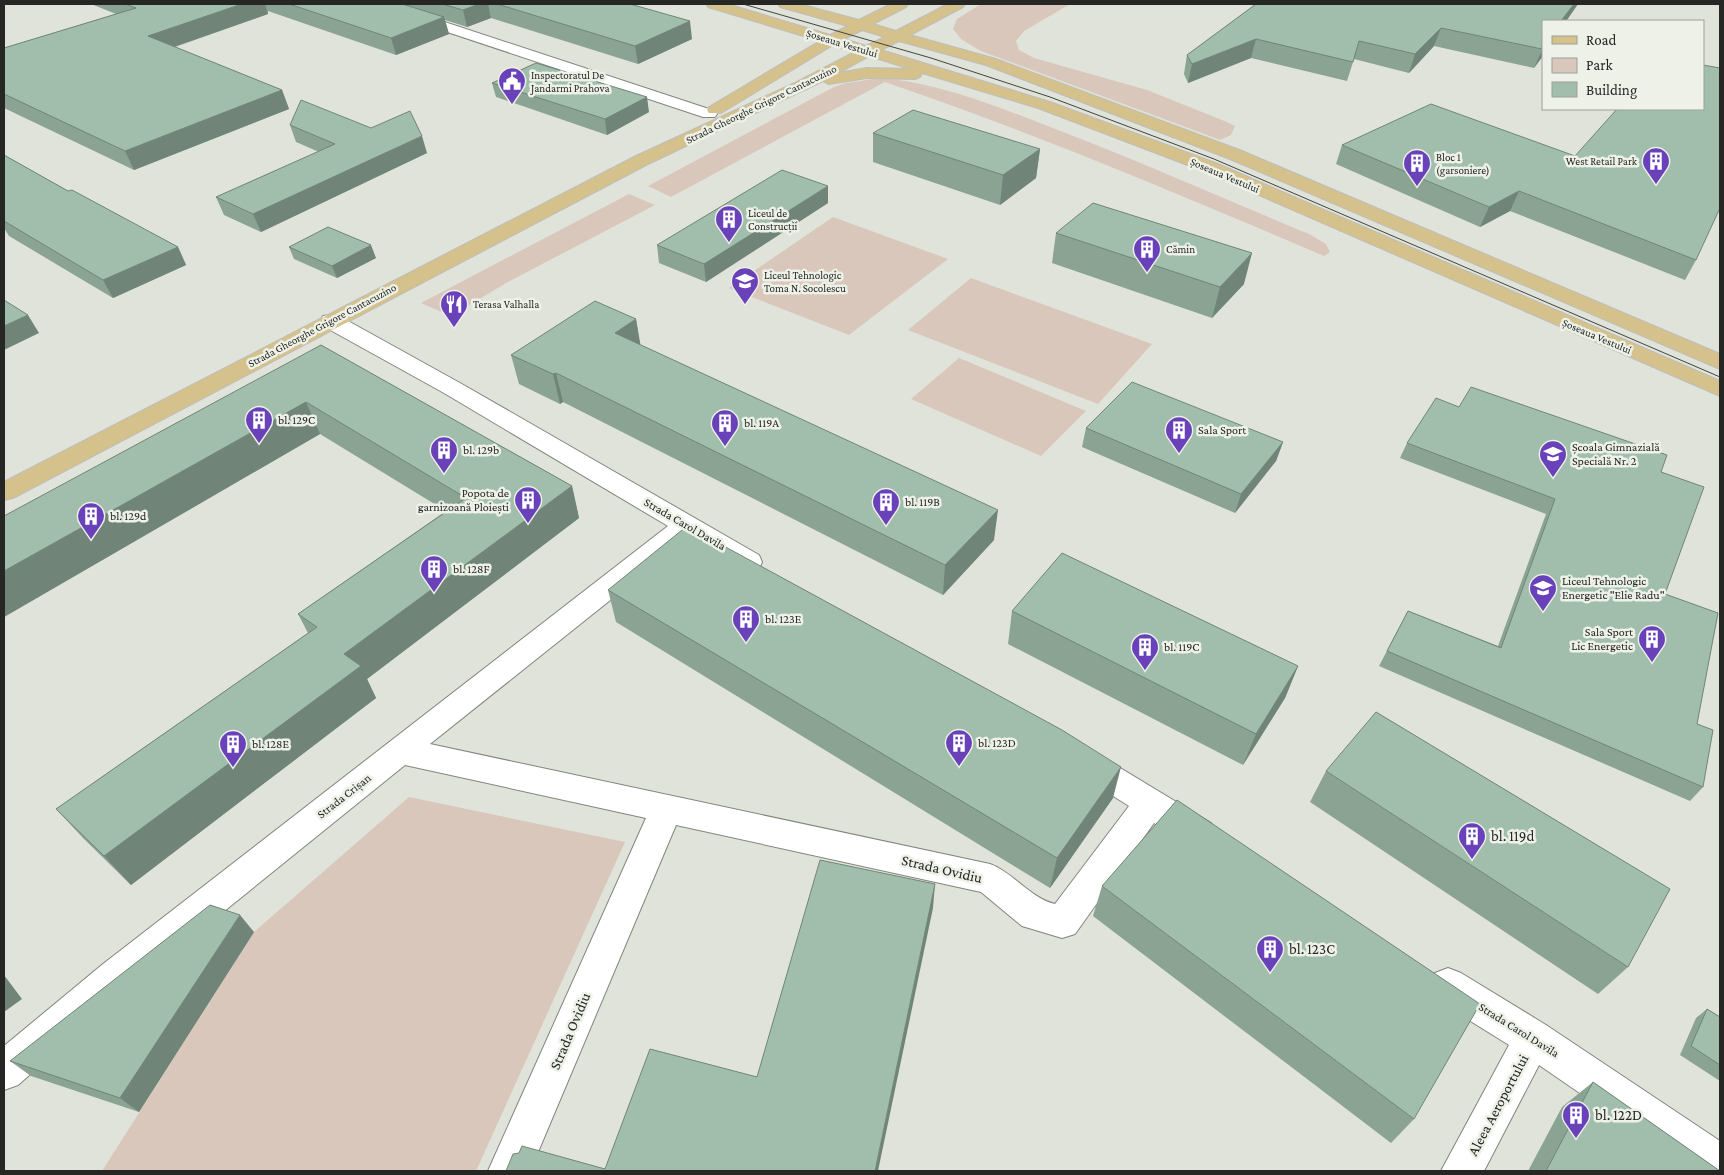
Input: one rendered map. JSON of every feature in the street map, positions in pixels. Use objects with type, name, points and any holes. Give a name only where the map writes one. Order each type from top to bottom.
[{"type":"main road","name":"Șoseaua Vestului","points":[[713,4],[968,81],[1072,115],[1212,168],[1720,389]]},
{"type":"main road","name":"Șoseaua Vestului","points":[[785,4],[991,62],[1236,155],[1720,362]]},
{"type":"main road","points":[[796,4],[852,7]]},
{"type":"main road","points":[[868,6],[885,4]]},
{"type":"main road","name":"Strada Gheorghe Grigore Cantacuzino","points":[[642,160],[709,114],[786,66],[901,4]]},
{"type":"main road","name":"Strada Gheorghe Grigore Cantacuzino","points":[[4,492],[642,160],[803,85],[956,5]]},
{"type":"main road","points":[[956,5],[945,19],[946,29],[956,43],[970,53],[991,62]]},
{"type":"main road","points":[[742,12],[765,24],[784,45],[786,66]]},
{"type":"main road","points":[[803,85],[867,73],[928,75],[968,81]]},
{"type":"main road","points":[[1685,347],[1720,346]]},
{"type":"street","points":[[377,4],[709,114]]},
{"type":"street","name":"Strada Carol Davila","points":[[332,321],[771,575]]},
{"type":"street","name":"Strada Crișan","points":[[4,1071],[116,976],[687,525]]},
{"type":"street","points":[[1058,746],[1224,848]]},
{"type":"street","name":"Strada Ovidiu","points":[[401,750],[990,879],[1034,915],[1062,922],[1150,803]]},
{"type":"street","name":"Strada Ovidiu","points":[[509,1171],[667,808]]},
{"type":"street","name":"Strada Carol Davila","points":[[1424,971],[1533,1038],[1720,1166]]},
{"type":"street","name":"Aleea Aeroportului","points":[[1462,1171],[1533,1038]]},
{"type":"green space","points":[[981,4],[1070,4],[1024,31],[1016,41],[1019,50],[1034,58],[1147,90],[1227,122],[1235,126],[1231,135],[1220,140],[981,51],[961,39],[953,29],[957,19]]},
{"type":"green space","points":[[881,78],[927,85],[950,91],[1041,124],[1309,234],[1326,244],[1330,252],[1324,256],[1051,143],[885,82],[671,197],[648,186],[834,87],[846,83]]},
{"type":"green space","points":[[629,194],[655,205],[506,283],[451,316],[421,303]]},
{"type":"green space","points":[[833,217],[948,259],[849,335],[729,288]]},
{"type":"green space","points":[[971,278],[1152,344],[1098,404],[908,330]]},
{"type":"green space","points":[[959,358],[1086,411],[1041,456],[911,399]]},
{"type":"green space","points":[[409,797],[625,842],[476,1171],[102,1171],[254,932]]},
{"type":"building","points":[[125,4],[242,4],[148,36],[282,90],[125,151],[4,94],[4,48],[136,8]]},
{"type":"building","points":[[289,4],[402,4],[444,17],[391,38]]},
{"type":"building","points":[[442,4],[479,4],[463,10]]},
{"type":"building","points":[[497,4],[630,4],[690,21],[635,46]]},
{"type":"building","points":[[1256,4],[1574,4],[1562,20],[1542,20],[1542,49],[1441,28],[1415,54],[1359,41],[1353,62],[1256,39],[1192,64],[1187,55]]},
{"type":"building","points":[[536,63],[647,97],[605,119],[492,83]]},
{"type":"building","points":[[1704,65],[1720,68],[1720,208],[1696,260],[1519,191],[1489,207],[1342,145],[1431,104],[1575,156],[1616,110],[1704,110]]},
{"type":"building","points":[[301,100],[371,128],[410,111],[422,136],[253,214],[216,197],[335,144],[290,125]]},
{"type":"building","points":[[913,110],[1040,149],[1003,175],[873,133]]},
{"type":"building","points":[[4,155],[68,191],[72,190],[178,247],[103,280],[4,221]]},
{"type":"building","points":[[782,170],[828,186],[704,264],[657,245]]},
{"type":"building","points":[[1093,203],[1252,253],[1220,287],[1056,233]]},
{"type":"building","points":[[328,227],[371,245],[332,266],[289,247]]},
{"type":"building","points":[[4,300],[28,315],[4,326]]},
{"type":"building","points":[[595,301],[636,319],[615,333],[998,510],[945,565],[556,373],[553,374],[511,355]]},
{"type":"building","points":[[321,345],[572,486],[344,654],[361,666],[104,856],[56,809],[317,627],[298,614],[466,498],[306,402],[4,571],[4,516]]},
{"type":"building","name":"Sala Sport","points":[[1132,382],[1283,442],[1241,494],[1086,428]]},
{"type":"building","points":[[1471,387],[1667,455],[1661,472],[1704,487],[1665,594],[1718,613],[1697,724],[1713,730],[1703,787],[1387,651],[1408,611],[1501,648],[1555,499],[1407,443],[1436,398],[1459,407]]},
{"type":"building","points":[[687,526],[1062,730],[1121,767],[1057,858],[608,590]]},
{"type":"building","points":[[1062,553],[1298,666],[1256,734],[1012,611]]},
{"type":"building","points":[[1376,712],[1670,889],[1628,967],[1326,771]]},
{"type":"building","name":"bl. 123C","points":[[1177,800],[1480,1004],[1414,1119],[1102,886]]},
{"type":"building","points":[[820,860],[935,884],[875,1171],[506,1171],[513,1154],[519,1153],[522,1146],[605,1169],[650,1049],[757,1077]]},
{"type":"building","points":[[210,905],[240,915],[120,1098],[10,1061]]},
{"type":"building","points":[[1707,1009],[1720,1017],[1720,1065],[1691,1046]]},
{"type":"building","points":[[1593,1082],[1720,1171],[1546,1171]]},
{"type":"tram line","points":[[743,4],[931,58],[1050,97],[1214,159],[1720,377]]},
{"type":"place","name":"Inspectoratul De Jandarmi Prahova","points":[[512,105]]},
{"type":"place","name":"West Retail Park","points":[[1656,185]]},
{"type":"place","name":"Bloc 1 (garsoniere)","points":[[1417,187]]},
{"type":"place","name":"Liceul de Construcții","points":[[729,243]]},
{"type":"place","name":"Cămin","points":[[1147,273]]},
{"type":"place","name":"Liceul Tehnologic Toma N. Socolescu","points":[[745,305]]},
{"type":"place","name":"Terasa Valhalla","points":[[454,328]]},
{"type":"place","name":"bl. 129C","points":[[259,444]]},
{"type":"place","name":"bl. 119A","points":[[725,447]]},
{"type":"place","name":"Sala Sport","points":[[1179,454]]},
{"type":"place","name":"bl. 129b","points":[[444,474]]},
{"type":"place","name":"Școala Gimnazială Specială Nr. 2","points":[[1553,478]]},
{"type":"place","name":"Popota de garnizoană Ploiești","points":[[528,524]]},
{"type":"place","name":"bl. 119B","points":[[886,526]]},
{"type":"place","name":"bl. 129d","points":[[91,540]]},
{"type":"place","name":"bl. 128F","points":[[434,593]]},
{"type":"place","name":"Liceul Tehnologic Energetic \"Elie Radu\"","points":[[1543,612]]},
{"type":"place","name":"bl. 123E","points":[[746,643]]},
{"type":"place","name":"Sala Sport Lic Energetic","points":[[1652,663]]},
{"type":"place","name":"bl. 119C","points":[[1145,671]]},
{"type":"place","name":"bl. 123D","points":[[959,767]]},
{"type":"place","name":"bl. 128E","points":[[233,768]]},
{"type":"place","name":"bl. 119d","points":[[1472,860]]},
{"type":"place","name":"bl. 123C","points":[[1270,973]]},
{"type":"place","name":"bl. 122D","points":[[1576,1139]]}]
